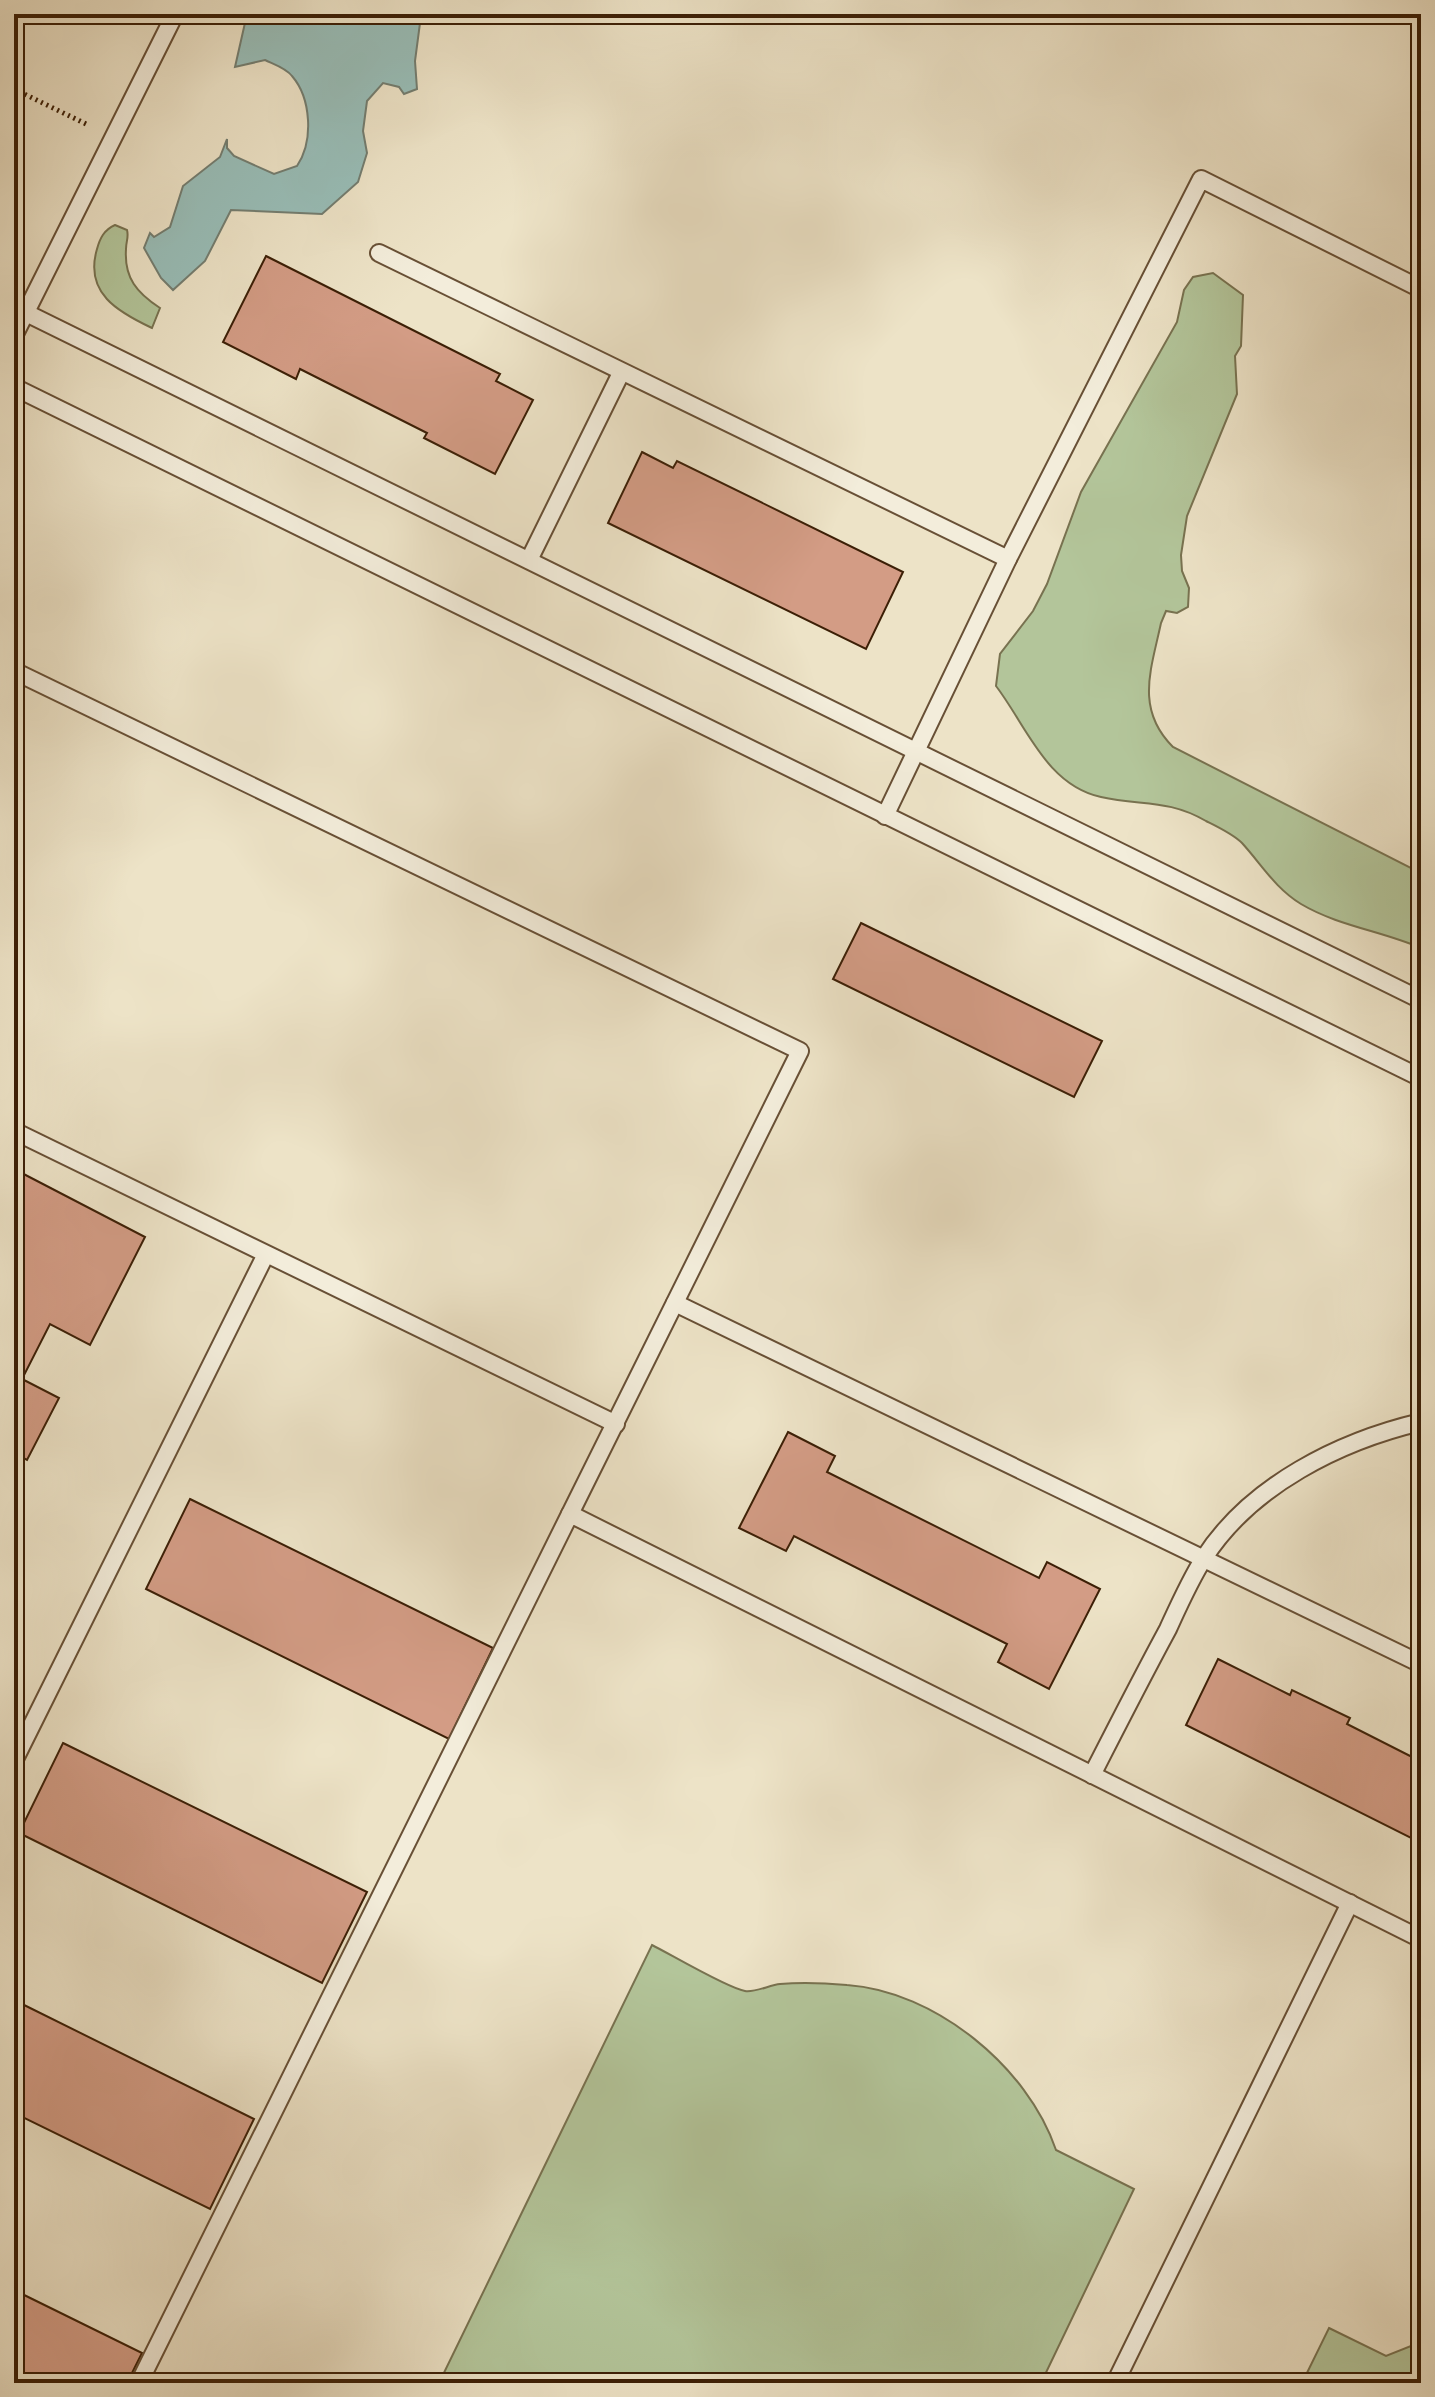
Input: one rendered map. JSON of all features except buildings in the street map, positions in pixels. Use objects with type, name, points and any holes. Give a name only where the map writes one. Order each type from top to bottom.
[{"type":"lane","points":[[14,336],[20,310],[175,14]]},
{"type":"lane","points":[[885,816],[1008,559],[1201,179],[1421,289]]},
{"type":"lane","points":[[379,253],[1008,559]]},
{"type":"lane","points":[[20,310],[1421,1000]]},
{"type":"lane","points":[[529,560],[621,373]]},
{"type":"lane","points":[[14,387],[1421,1078]]},
{"type":"lane","points":[[14,671],[800,1051],[139,2383]]},
{"type":"lane","points":[[14,1131],[265,1256],[616,1424]]},
{"type":"lane","points":[[14,1761],[265,1256]]},
{"type":"lane","points":[[675,1303],[1421,1664]]},
{"type":"lane","points":[[1092,1775],[1205,1557],[1246,1512],[1284,1478],[1380,1432],[1421,1422]]},
{"type":"lane","points":[[570,1514],[1421,1939]]},
{"type":"lane","points":[[1115,2383],[1350,1903]]},
{"type":"path","points":[[14,89],[89,126]]},
{"type":"green space","points":[[115,225],[127,230],[127,268],[134,284],[160,308],[152,328],[116,308],[95,278],[94,264],[100,241],[105,232]]},
{"type":"green space","points":[[1213,273],[1243,295],[1241,346],[1235,356],[1237,394],[1187,516],[1181,555],[1182,571],[1189,588],[1188,607],[1177,613],[1166,611],[1161,623],[1150,673],[1150,703],[1154,718],[1173,747],[1421,873],[1421,948],[1330,918],[1301,904],[1276,883],[1238,840],[1192,814],[1167,806],[1101,797],[1082,790],[1066,780],[1039,752],[996,686],[1000,654],[1033,611],[1047,584],[1081,492],[1177,322],[1184,290],[1193,277]]},
{"type":"green space","points":[[652,1945],[713,1978],[745,1991],[780,1984],[847,1985],[880,1990],[913,2002],[944,2018],[1001,2063],[1043,2119],[1056,2150],[1134,2189],[1041,2383],[439,2383]]},
{"type":"green space","points":[[1329,2328],[1386,2356],[1421,2342],[1421,2383],[1302,2383]]},
{"type":"water","points":[[247,14],[278,14],[290,21],[301,14],[447,14],[420,23],[415,61],[417,89],[404,94],[399,87],[383,83],[367,101],[363,131],[367,153],[358,182],[322,214],[231,210],[205,261],[173,290],[161,278],[144,248],[150,233],[154,237],[170,227],[183,186],[220,157],[227,139],[227,148],[234,156],[274,174],[297,166],[306,144],[306,108],[298,85],[289,73],[265,60],[235,67]]}]
